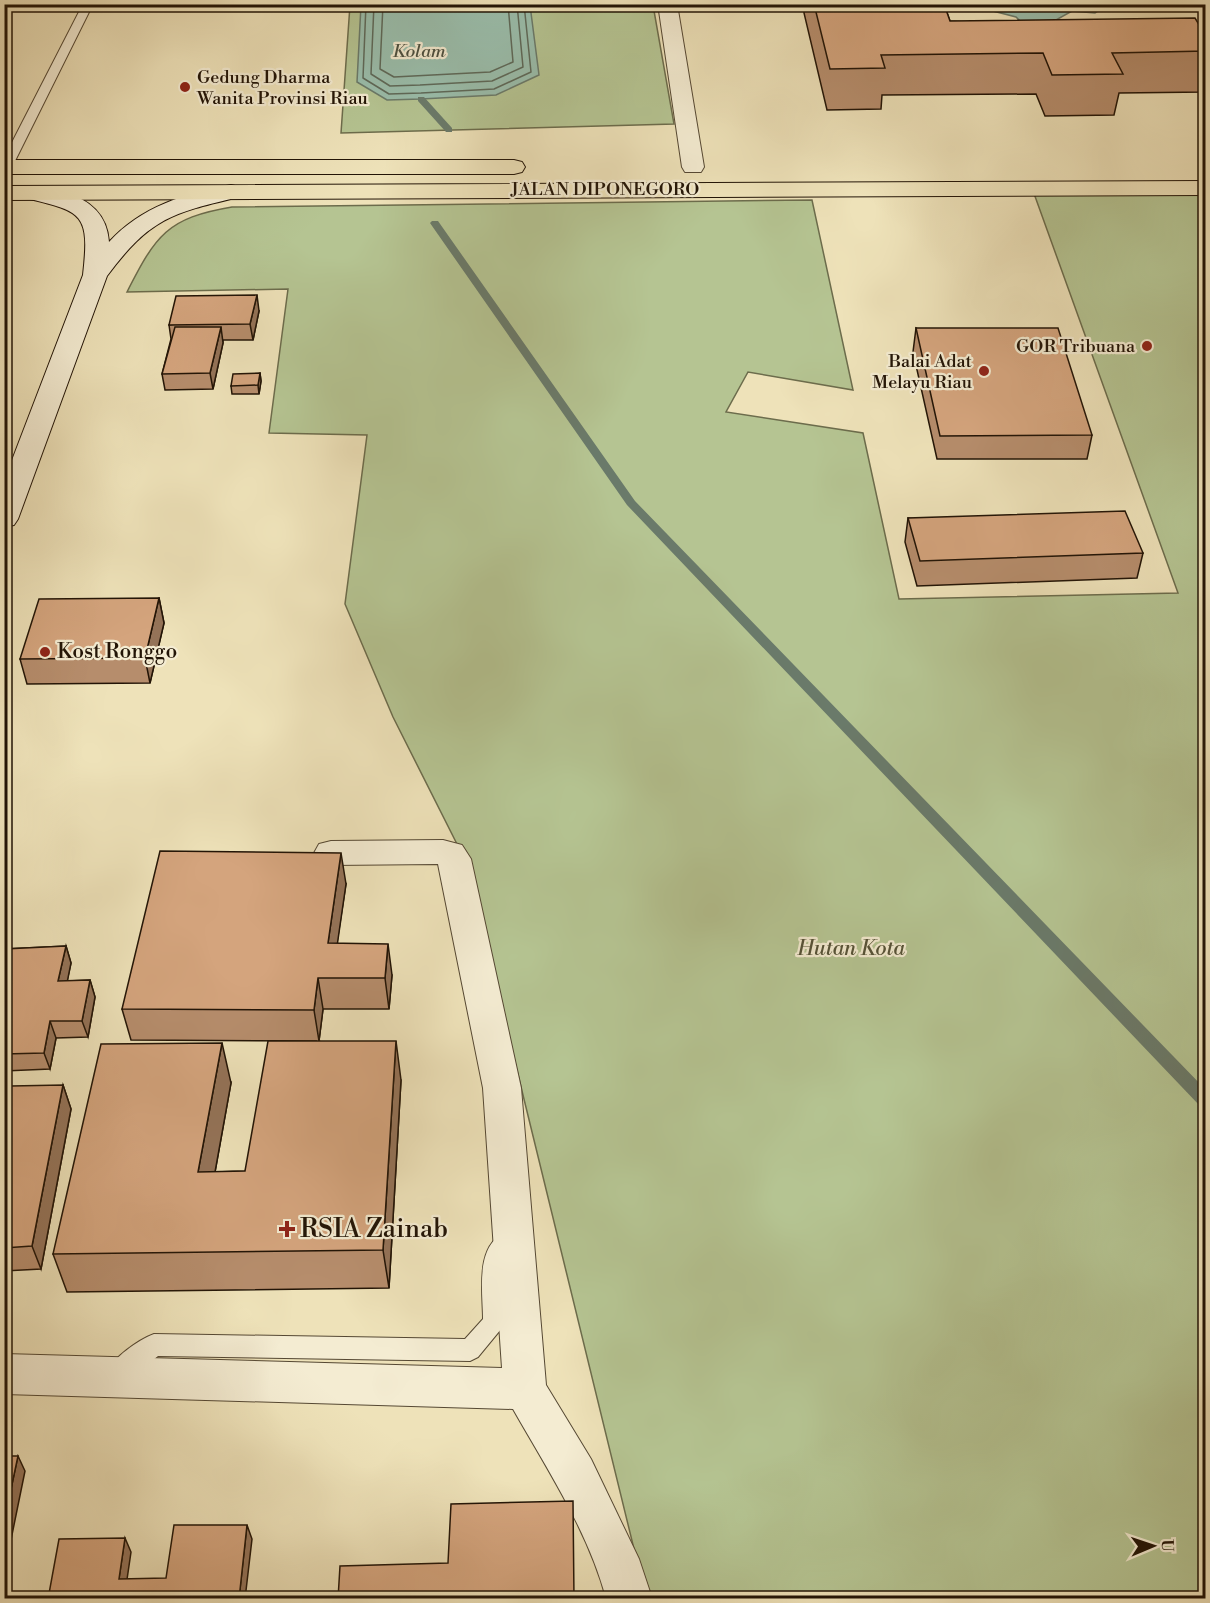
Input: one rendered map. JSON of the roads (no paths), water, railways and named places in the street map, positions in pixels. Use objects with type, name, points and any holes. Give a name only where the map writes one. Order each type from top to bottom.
[{"type":"main road","points":[[1129,166],[1138,188]]},
{"type":"main road","name":"JALAN DIPONEGORO","points":[[5,167],[539,167]]},
{"type":"main road","name":"JALAN DIPONEGORO","points":[[669,167],[716,167]]},
{"type":"main road","name":"JALAN DIPONEGORO","points":[[4,193],[1206,188]]},
{"type":"street","points":[[667,4],[693,168]]},
{"type":"street","points":[[95,275],[117,244],[160,211],[187,200],[231,192]]},
{"type":"street","points":[[4,519],[95,275],[99,244],[98,231],[93,219],[73,202],[58,196],[34,193]]},
{"type":"street","points":[[331,853],[443,852],[450,854],[454,859],[494,1089],[513,1234],[525,1389],[575,1474],[623,1575],[629,1599]]},
{"type":"street","points":[[4,1374],[525,1389]]},
{"type":"lane","points":[[5,167],[88,4]]},
{"type":"lane","points":[[115,1376],[154,1345],[470,1350],[495,1323],[493,1263],[513,1234]]},
{"type":"water","points":[[987,4],[1011,5],[1024,10],[1035,9],[1038,5],[1098,4],[1101,9],[1095,13],[1072,11],[1047,25],[1027,28],[1016,17],[985,9]]},
{"type":"water","name":"Kolam","points":[[361,5],[530,5],[539,75],[496,95],[387,100],[357,82]]},
{"type":"waterway","points":[[421,99],[449,130]]},
{"type":"waterway","points":[[435,223],[631,503],[1206,1101]]},
{"type":"place","name":"Gedung Dharma Wanita Provinsi Riau","points":[[185,87]]},
{"type":"place","name":"GOR Tribuana","points":[[1147,346]]},
{"type":"place","name":"Balai Adat Melayu Riau","points":[[984,371]]},
{"type":"place","name":"Kost Ronggo","points":[[45,652]]},
{"type":"place","name":"RSIA Zainab","points":[[287,1229]]},
{"type":"park label","name":"Hutan Kota","points":[[851,949]]}]
